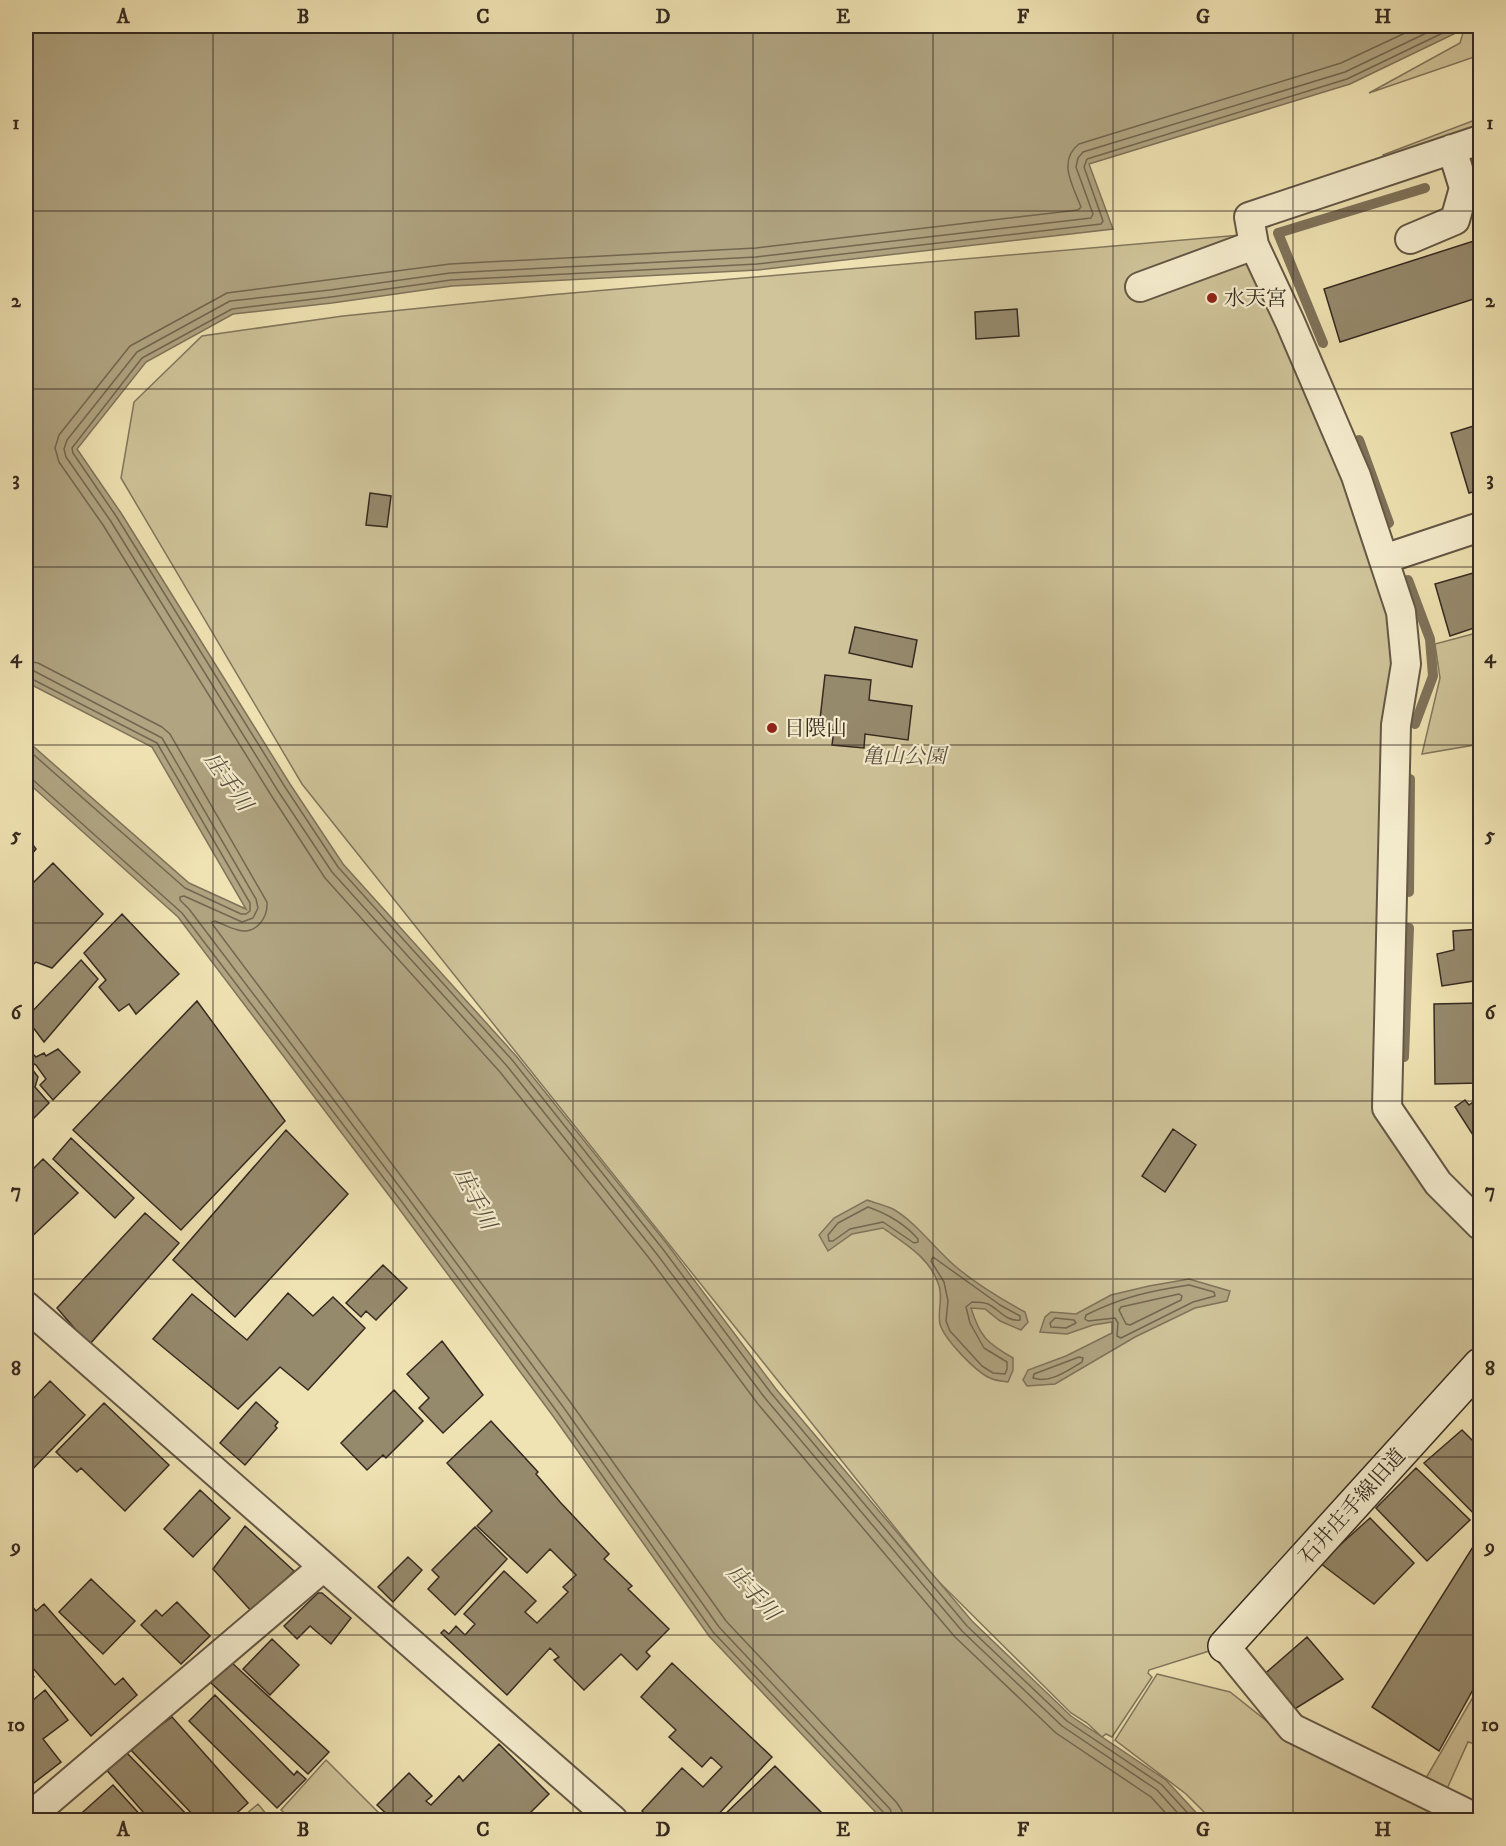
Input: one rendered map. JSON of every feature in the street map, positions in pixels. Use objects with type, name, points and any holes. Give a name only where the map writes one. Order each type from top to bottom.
[{"type":"street","points":[[1480,140],[1249,217],[1254,245],[1290,322],[1356,476],[1401,612],[1406,664],[1396,725],[1388,1108],[1438,1183],[1480,1225]]},
{"type":"street","points":[[1410,239],[1455,220],[1464,188],[1452,149]]},
{"type":"street","points":[[1140,287],[1254,245]]},
{"type":"street","points":[[1384,559],[1480,527]]},
{"type":"street","points":[[26,1306],[613,1821]]},
{"type":"street","name":"石井庄手線旧道","points":[[1225,1646],[1480,1365]]},
{"type":"street","points":[[26,1820],[322,1568]]},
{"type":"street","points":[[1225,1646],[1292,1728],[1480,1821]]},
{"type":"green space","points":[[1465,26],[1480,26],[1480,55],[1369,93],[1460,43]]},
{"type":"green space","points":[[1480,118],[1480,134],[1388,165],[1383,155]]},
{"type":"green space","name":"亀山公園","points":[[1252,234],[1393,618],[1387,1108],[1480,1216],[1480,1365],[1225,1646],[1149,1670],[1148,1673],[1152,1677],[1112,1737],[1106,1734],[1102,1737],[1087,1723],[1071,1713],[936,1579],[302,784],[121,478],[134,402],[202,336],[343,316],[549,295]]},
{"type":"green space","points":[[1480,632],[1480,744],[1422,754],[1440,678],[1435,644]]},
{"type":"green space","points":[[1157,1674],[1230,1692],[1292,1741],[1451,1820],[1212,1820],[1186,1794],[1115,1740]]},
{"type":"green space","points":[[1480,1685],[1480,1745],[1468,1742],[1446,1791],[1426,1778]]},
{"type":"green space","points":[[326,1760],[386,1820],[292,1820],[281,1810]]},
{"type":"green space","points":[[258,1804],[271,1820],[239,1820]]},
{"type":"water","name":"庄手川","points":[[26,26],[1458,26],[1456,33],[1350,84],[1089,164],[1113,229],[758,270],[452,286],[233,314],[146,362],[77,449],[121,513],[290,784],[343,864],[517,1057],[667,1244],[776,1389],[972,1621],[1071,1716],[1166,1780],[1203,1820],[883,1820],[709,1636],[553,1416],[178,917],[26,781],[26,740],[189,883],[246,909],[152,747],[26,682]]},
{"type":"water","points":[[867,1200],[902,1215],[963,1273],[1025,1312],[1028,1322],[1021,1330],[1000,1321],[985,1309],[971,1308],[981,1333],[997,1348],[1013,1358],[1013,1370],[1008,1382],[994,1380],[984,1375],[961,1354],[948,1338],[940,1324],[938,1283],[929,1266],[907,1245],[883,1228],[852,1234],[828,1251],[819,1235],[834,1218]]},
{"type":"water","points":[[1189,1279],[1230,1291],[1227,1301],[1195,1308],[1135,1337],[1055,1384],[1027,1386],[1023,1380],[1028,1370],[1066,1356],[1112,1333],[1112,1322],[1093,1325],[1067,1334],[1040,1332],[1045,1317],[1051,1312],[1076,1314],[1111,1295]]},
{"type":"building","points":[[1480,239],[1480,297],[1340,342],[1324,289]]},
{"type":"building","points":[[1017,309],[1019,336],[976,339],[975,312]]},
{"type":"building","points":[[1480,424],[1480,490],[1469,493],[1451,433]]},
{"type":"building","points":[[370,493],[391,496],[387,527],[366,525]]},
{"type":"building","points":[[1480,571],[1480,626],[1450,636],[1435,584]]},
{"type":"building","points":[[855,627],[917,640],[912,667],[849,653]]},
{"type":"building","points":[[825,675],[871,680],[869,700],[912,706],[908,740],[865,734],[864,748],[832,745],[834,730],[819,728]]},
{"type":"building","points":[[27,837],[36,849],[26,861],[26,839]]},
{"type":"building","points":[[53,863],[103,914],[52,968],[36,962],[26,971],[26,874],[34,882]]},
{"type":"building","points":[[122,914],[179,974],[136,1014],[129,1004],[119,1011],[99,987],[106,980],[84,953]]},
{"type":"building","points":[[1480,929],[1480,980],[1442,986],[1437,954],[1454,950],[1453,931]]},
{"type":"building","points":[[81,960],[98,979],[44,1042],[26,1018]]},
{"type":"building","points":[[197,1001],[285,1121],[181,1230],[73,1130]]},
{"type":"building","points":[[1480,1003],[1480,1083],[1435,1084],[1434,1004]]},
{"type":"building","points":[[58,1049],[80,1072],[53,1100],[40,1085],[46,1079],[36,1065],[26,1059],[26,1053],[29,1050],[36,1057],[44,1053],[46,1056]]},
{"type":"building","points":[[26,1068],[32,1069],[38,1077],[35,1087],[49,1103],[26,1126]]},
{"type":"building","points":[[1480,1097],[1480,1146],[1455,1107],[1465,1100],[1469,1105]]},
{"type":"building","points":[[1173,1129],[1196,1145],[1165,1192],[1142,1176]]},
{"type":"building","points":[[286,1130],[348,1194],[235,1317],[173,1260]]},
{"type":"building","points":[[71,1138],[134,1198],[115,1218],[53,1159]]},
{"type":"building","points":[[43,1159],[78,1193],[26,1242],[26,1176]]},
{"type":"building","points":[[145,1213],[179,1243],[89,1345],[57,1308]]},
{"type":"building","points":[[383,1265],[407,1288],[376,1320],[366,1311],[361,1317],[346,1303]]},
{"type":"building","points":[[288,1293],[313,1316],[333,1297],[365,1328],[308,1390],[280,1367],[238,1409],[153,1339],[192,1294],[247,1340]]},
{"type":"building","points":[[442,1341],[483,1395],[443,1433],[419,1408],[429,1398],[407,1374]]},
{"type":"building","points":[[50,1381],[85,1415],[26,1476],[26,1406]]},
{"type":"building","points":[[394,1390],[423,1421],[386,1458],[383,1455],[367,1470],[341,1443]]},
{"type":"building","points":[[256,1402],[278,1422],[275,1426],[277,1428],[245,1465],[220,1443]]},
{"type":"building","points":[[104,1403],[169,1465],[125,1511],[81,1468],[77,1472],[56,1452]]},
{"type":"building","points":[[491,1421],[538,1472],[536,1474],[560,1502],[609,1554],[604,1559],[632,1586],[628,1589],[669,1629],[646,1652],[650,1656],[637,1670],[621,1654],[584,1690],[554,1660],[559,1657],[550,1648],[507,1695],[441,1633],[444,1630],[449,1634],[456,1626],[465,1635],[475,1624],[464,1614],[504,1571],[536,1601],[525,1612],[537,1623],[568,1592],[563,1587],[576,1575],[550,1549],[527,1573],[477,1526],[492,1511],[447,1463]]},
{"type":"building","points":[[1462,1430],[1480,1448],[1480,1520],[1424,1463]]},
{"type":"building","points":[[1416,1468],[1470,1520],[1427,1561],[1376,1508]]},
{"type":"building","points":[[200,1490],[230,1518],[193,1557],[164,1529]]},
{"type":"building","points":[[1370,1518],[1414,1563],[1374,1604],[1320,1563]]},
{"type":"building","points":[[245,1526],[294,1571],[253,1613],[213,1569]]},
{"type":"building","points":[[475,1527],[507,1559],[455,1615],[428,1589],[439,1577],[432,1570]]},
{"type":"building","points":[[1476,1542],[1480,1545],[1480,1677],[1439,1751],[1372,1707]]},
{"type":"building","points":[[408,1557],[422,1570],[393,1602],[378,1587]]},
{"type":"building","points":[[91,1579],[135,1621],[103,1654],[59,1612]]},
{"type":"building","points":[[318,1593],[322,1593],[351,1618],[331,1644],[310,1626],[297,1639],[284,1626]]},
{"type":"building","points":[[26,1599],[36,1611],[44,1604],[115,1685],[123,1678],[137,1695],[91,1736],[26,1660]]},
{"type":"building","points":[[177,1602],[210,1636],[181,1664],[141,1625],[156,1610],[162,1616]]},
{"type":"building","points":[[1307,1637],[1343,1679],[1293,1710],[1261,1677]]},
{"type":"building","points":[[272,1639],[299,1665],[270,1695],[243,1669]]},
{"type":"building","points":[[231,1662],[329,1752],[308,1774],[209,1681]]},
{"type":"building","points":[[672,1663],[772,1757],[713,1820],[651,1820],[642,1811],[682,1768],[703,1787],[722,1767],[711,1757],[702,1767],[669,1737],[676,1730],[641,1697]]},
{"type":"building","points":[[26,1666],[34,1677],[26,1684]]},
{"type":"building","points":[[45,1690],[68,1720],[43,1739],[61,1762],[30,1786],[26,1780],[26,1706]]},
{"type":"building","points":[[215,1695],[294,1775],[297,1771],[306,1779],[277,1808],[189,1721]]},
{"type":"building","points":[[172,1717],[248,1803],[229,1820],[198,1820],[129,1748]]},
{"type":"building","points":[[499,1744],[549,1794],[523,1820],[393,1820],[377,1805],[409,1773],[432,1796],[426,1801],[431,1805],[459,1776],[463,1781]]},
{"type":"building","points":[[125,1751],[192,1820],[150,1820],[103,1766]]},
{"type":"building","points":[[775,1766],[829,1820],[719,1820]]},
{"type":"building","points":[[113,1785],[145,1820],[74,1820]]},
{"type":"waterway","points":[[1323,343],[1278,233],[1425,188]]},
{"type":"waterway","points":[[1359,440],[1389,523]]},
{"type":"waterway","points":[[1408,580],[1430,639],[1433,676],[1415,724]]},
{"type":"waterway","points":[[1409,892],[1410,779]]},
{"type":"waterway","points":[[1404,1057],[1409,928]]},
{"type":"place","name":"水天宮","points":[[1212,298]]},
{"type":"place","name":"日隈山","points":[[772,728]]}]
